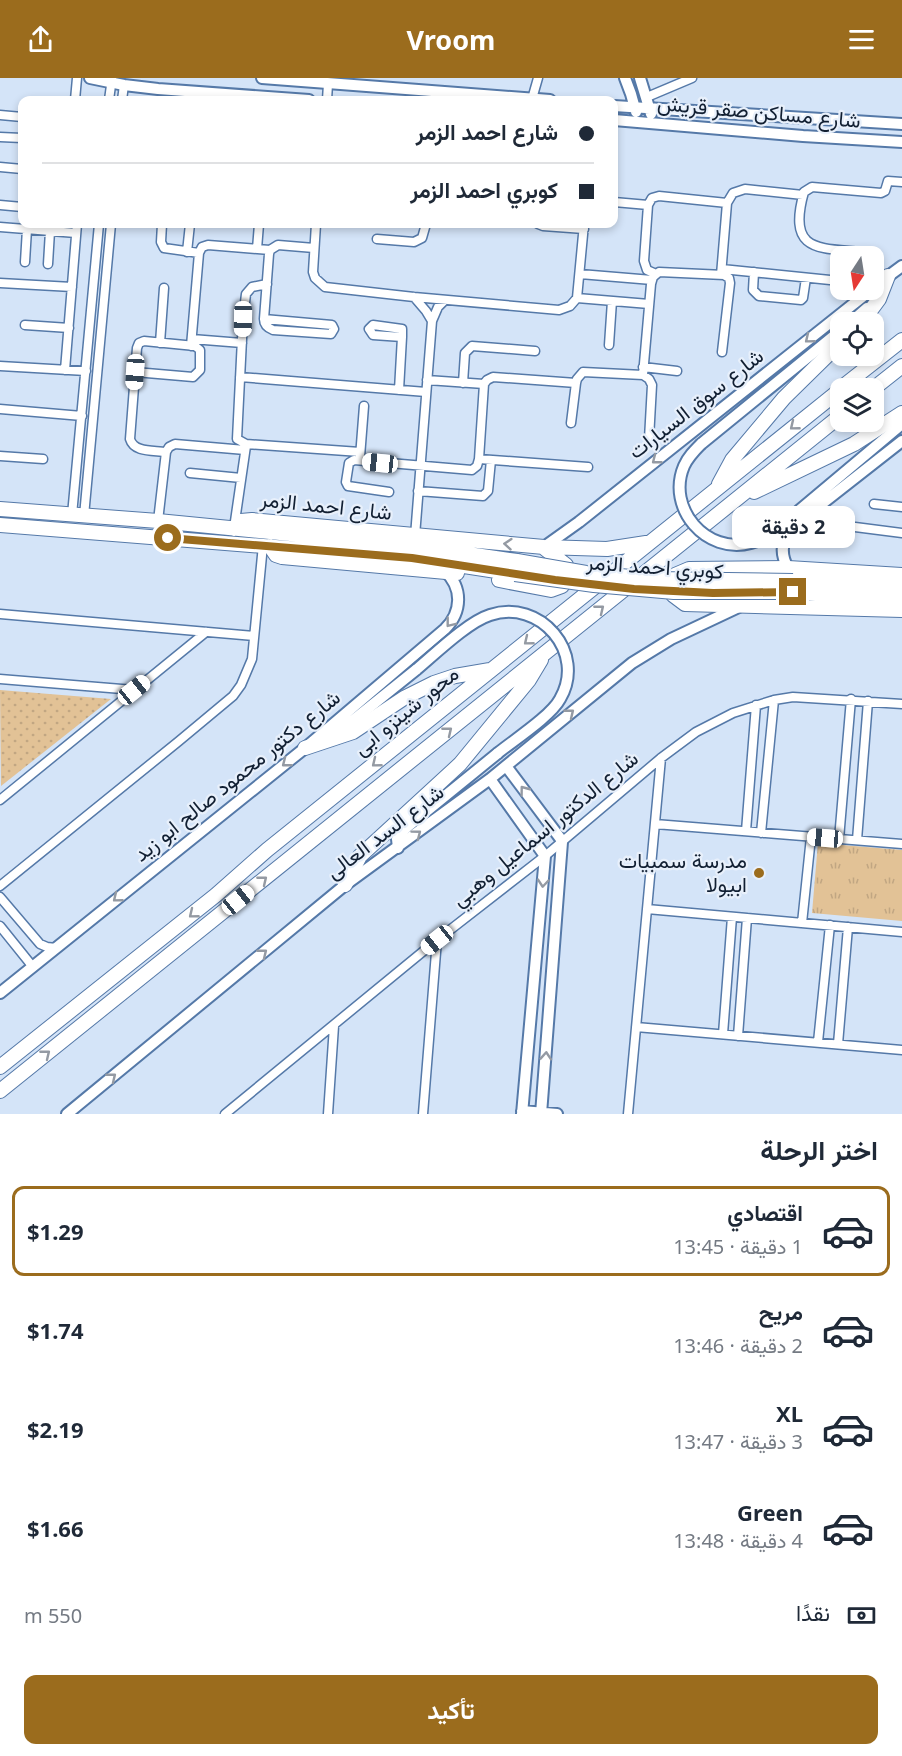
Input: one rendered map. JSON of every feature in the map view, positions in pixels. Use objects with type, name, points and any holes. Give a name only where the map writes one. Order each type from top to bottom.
[{"type":"main road","name":"محور شينزو ابى","points":[[855,378],[902,340]]},
{"type":"main road","points":[[718,488],[732,460],[783,398],[830,353]]},
{"type":"main road","points":[[884,380],[902,366]]},
{"type":"main road","name":"محور شينزو ابى","points":[[0,1067],[830,398]]},
{"type":"main road","points":[[733,502],[854,444],[902,412]]},
{"type":"main road","name":"محور شينزو ابى","points":[[0,1091],[830,424]]},
{"type":"main road","name":"شارع احمد الزمر","points":[[0,509],[234,529],[242,521],[252,520],[544,547],[607,549],[649,542]]},
{"type":"main road","points":[[0,525],[516,568]]},
{"type":"main road","points":[[234,529],[424,548],[516,568]]},
{"type":"main road","points":[[266,546],[282,557],[445,571],[555,589],[565,583],[568,569],[564,562],[544,547]]},
{"type":"main road","name":"كوبري احمد الزمر","points":[[516,568],[654,579],[791,580]]},
{"type":"main road","points":[[902,588],[791,580],[689,568],[675,575],[672,590],[676,599],[690,604],[902,610]]},
{"type":"main road","points":[[791,580],[902,575]]},
{"type":"main road","points":[[791,580],[902,600]]},
{"type":"main road","points":[[345,885],[355,863],[365,851],[468,755],[529,681],[544,654]]},
{"type":"main road","points":[[308,744],[353,732],[404,698],[434,683],[455,676],[492,669]]},
{"type":"street","points":[[75,96],[77,78]]},
{"type":"street","points":[[90,78],[111,80],[124,85],[260,96]]},
{"type":"street","points":[[262,78],[495,96]]},
{"type":"street","points":[[533,96],[538,78]]},
{"type":"street","points":[[625,78],[635,108],[636,122]]},
{"type":"street","points":[[640,78],[647,97],[652,123]]},
{"type":"street","points":[[647,97],[692,78]]},
{"type":"street","points":[[109,96],[111,80]]},
{"type":"street","points":[[123,96],[124,85]]},
{"type":"street","name":"شارع مساكن صقر قريش","points":[[618,106],[902,124]]},
{"type":"street","points":[[0,115],[18,117]]},
{"type":"street","name":"شارع مساكن صقر قريش","points":[[618,120],[902,142]]},
{"type":"street","points":[[0,137],[18,138]]},
{"type":"street","points":[[0,167],[18,169]]},
{"type":"street","points":[[830,248],[807,242],[799,230],[803,195],[806,189],[812,187],[882,193],[888,181],[902,182]]},
{"type":"street","points":[[722,272],[727,203],[733,193],[745,189],[803,195]]},
{"type":"street","points":[[654,277],[647,270],[644,261],[648,205],[652,198],[659,196],[727,203]]},
{"type":"street","points":[[618,202],[648,205]]},
{"type":"street","points":[[0,205],[18,207]]},
{"type":"street","points":[[0,227],[50,231],[76,228],[65,370]]},
{"type":"street","points":[[78,515],[76,473],[99,228]]},
{"type":"street","points":[[78,515],[88,474],[111,228]]},
{"type":"street","points":[[162,228],[162,246],[168,249],[199,253]]},
{"type":"street","points":[[187,252],[190,228]]},
{"type":"street","points":[[257,249],[259,228]]},
{"type":"street","points":[[316,228],[313,272],[325,287],[559,310],[570,306],[577,298],[584,228]]},
{"type":"street","points":[[377,239],[414,242],[422,238],[425,228]]},
{"type":"street","points":[[25,262],[27,229]]},
{"type":"street","points":[[48,264],[50,231]]},
{"type":"street","points":[[135,372],[193,377],[200,370],[200,352],[192,342],[199,253],[202,247],[208,245],[270,250],[278,245],[314,249]]},
{"type":"street","points":[[264,320],[332,325],[334,329],[331,334],[273,330],[266,325],[264,320],[270,250]]},
{"type":"street","name":"شارع سوق السيارات","points":[[884,280],[902,266]]},
{"type":"street","points":[[580,274],[654,277],[662,271],[754,272],[830,280]]},
{"type":"street","points":[[722,272],[730,281],[722,352]]},
{"type":"street","points":[[754,272],[753,290],[759,296],[802,299],[806,278]]},
{"type":"street","points":[[649,439],[652,385],[643,371],[649,304],[654,277]]},
{"type":"street","points":[[0,283],[72,287]]},
{"type":"street","points":[[245,447],[236,436],[246,294],[252,286],[267,284]]},
{"type":"street","points":[[160,343],[164,288]]},
{"type":"street","points":[[414,297],[432,321]]},
{"type":"street","points":[[577,298],[649,304]]},
{"type":"street","points":[[415,536],[432,321],[438,307],[445,300]]},
{"type":"street","name":"شارع سوق السيارات","points":[[544,547],[579,522],[858,300]]},
{"type":"street","points":[[862,312],[872,300]]},
{"type":"street","points":[[609,345],[612,301]]},
{"type":"street","points":[[26,325],[69,328]]},
{"type":"street","points":[[399,390],[402,337]]},
{"type":"street","points":[[830,339],[701,444],[688,458],[680,487],[683,507],[693,525],[718,542],[739,545],[759,541],[783,524],[902,424]]},
{"type":"street","points":[[166,452],[137,448],[131,444],[139,344],[144,341],[242,343]]},
{"type":"street","points":[[463,383],[465,353],[472,346],[535,351]]},
{"type":"street","points":[[0,366],[86,371]]},
{"type":"street","points":[[571,423],[579,375],[588,371],[677,371]]},
{"type":"street","points":[[240,377],[426,392]]},
{"type":"street","points":[[158,521],[166,452],[175,444],[360,456],[420,467],[468,471],[474,469],[479,459],[484,384],[487,380],[493,377],[576,383]]},
{"type":"street","points":[[427,380],[484,384]]},
{"type":"street","points":[[360,456],[364,406]]},
{"type":"street","points":[[0,409],[82,416]]},
{"type":"street","points":[[791,580],[782,548],[791,528],[902,441]]},
{"type":"street","points":[[234,529],[245,447]]},
{"type":"street","points":[[0,456],[43,459]]},
{"type":"street","points":[[360,456],[349,463],[346,482],[348,486],[388,492]]},
{"type":"street","points":[[479,459],[588,467]]},
{"type":"street","points":[[418,491],[483,496],[488,490],[490,460]]},
{"type":"street","points":[[76,473],[88,474]]},
{"type":"street","points":[[190,473],[241,478]]},
{"type":"street","points":[[874,504],[902,507]]},
{"type":"street","points":[[855,527],[902,533]]},
{"type":"street","points":[[0,886],[233,696],[242,685],[248,672],[266,546]]},
{"type":"street","name":"شارع دكتور محمود صالح ابو زيد","points":[[0,993],[308,744],[450,625],[458,609],[459,597],[455,585],[445,571]]},
{"type":"street","name":"شارع السد العالى","points":[[67,1114],[345,885],[490,779],[632,663],[671,639],[742,606]]},
{"type":"street","points":[[308,744],[346,726],[472,625],[493,614],[509,611],[525,614],[540,620],[553,631],[562,644],[567,660],[568,676],[564,692],[556,706],[402,831],[397,839],[398,848]]},
{"type":"street","points":[[0,614],[254,636]]},
{"type":"street","points":[[0,800],[206,632]]},
{"type":"street","points":[[0,680],[134,690]]},
{"type":"street","name":"شارع الدكتور اسماعيل وهبي","points":[[225,1114],[437,940],[545,856],[679,744],[714,722],[756,705],[793,697],[868,700],[902,704]]},
{"type":"street","points":[[838,839],[850,699]]},
{"type":"street","points":[[761,832],[774,700]]},
{"type":"street","points":[[857,840],[868,700]]},
{"type":"street","points":[[746,831],[756,705]]},
{"type":"street","points":[[628,1114],[662,758]]},
{"type":"street","points":[[506,766],[562,842],[542,1113]]},
{"type":"street","points":[[490,779],[545,856],[522,1113],[557,1114]]},
{"type":"street","points":[[655,824],[902,844]]},
{"type":"street","points":[[802,923],[811,837]]},
{"type":"street","points":[[0,897],[40,944],[56,948]]},
{"type":"street","points":[[647,909],[902,932]]},
{"type":"street","points":[[723,1034],[732,917]]},
{"type":"street","points":[[738,1036],[747,918]]},
{"type":"street","points":[[818,1042],[830,925]]},
{"type":"street","points":[[0,926],[33,967]]},
{"type":"street","points":[[838,1044],[848,927]]},
{"type":"street","points":[[423,1114],[437,940]]},
{"type":"street","points":[[328,1114],[334,1026]]},
{"type":"street","points":[[636,1027],[902,1050]]},
{"type":"green space","points":[[0,690],[111,699],[1,786]]},
{"type":"green space","points":[[818,843],[902,850],[902,921],[812,913]]},
{"type":"place","name":"مدرسة سمبيات ابيولا","points":[[759,873]]},
{"type":"route","points":[[168,538],[412,558],[555,580],[634,589],[713,593],[793,592]]}]
